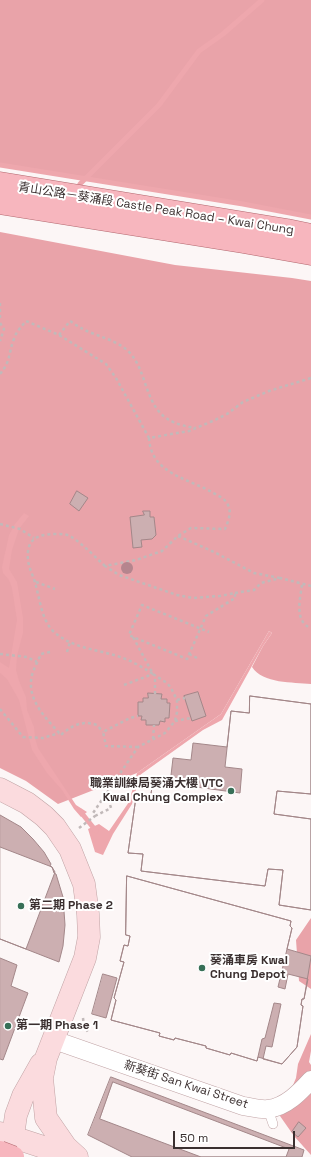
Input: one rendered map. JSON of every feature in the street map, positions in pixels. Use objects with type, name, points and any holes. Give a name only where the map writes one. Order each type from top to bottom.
[{"type":"main road","name":"青山公路－葵涌段 Castle Peak Road – Kwai Chung","points":[[0,183],[279,228],[311,235]]},
{"type":"main road","name":"青山公路－葵涌段 Castle Peak Road – Kwai Chung","points":[[0,203],[311,254]]},
{"type":"street","points":[[0,789],[28,803],[44,816],[54,827],[70,849],[84,884],[89,937],[85,958],[46,1058],[42,1078],[46,1118],[66,1147],[77,1157]]},
{"type":"street","points":[[54,1040],[23,1096],[7,1147],[74,1157]]},
{"type":"street","name":"新葵街 San Kwai Street","points":[[54,1040],[270,1116],[302,1091],[311,1080]]},
{"type":"street","points":[[0,1105],[24,1091],[34,1078]]},
{"type":"path","points":[[0,303],[0,321],[4,330],[0,342]]},
{"type":"path","points":[[0,374],[8,363],[16,332],[26,321],[59,335],[106,364],[116,378],[149,438],[149,447],[157,462],[168,472],[224,498],[229,506],[229,516],[225,529],[191,528],[178,536],[162,551],[136,560],[105,566]]},
{"type":"path","points":[[59,335],[70,321],[82,329],[118,344],[129,352],[138,362],[151,399],[160,414],[183,426],[196,428]]},
{"type":"path","points":[[149,438],[189,431],[227,414],[243,402],[269,391],[311,378]]},
{"type":"path","points":[[0,524],[20,529],[34,538]]},
{"type":"path","points":[[0,709],[23,737],[43,738],[59,733],[61,735],[74,725],[88,722],[97,725],[103,732],[106,746],[138,747],[165,733],[175,721],[177,712],[176,700],[167,683],[138,665],[70,642],[53,631],[48,625],[43,614],[28,560],[30,545],[34,538],[40,535],[65,534],[72,537],[105,566],[119,575],[177,595],[193,598],[220,596],[254,590],[261,583],[280,578]]},
{"type":"path","points":[[178,536],[214,552],[254,573],[311,586]]},
{"type":"path","points":[[35,582],[55,589]]},
{"type":"path","points":[[302,585],[300,619],[306,626],[311,628]]},
{"type":"path","points":[[133,637],[187,659],[206,616],[235,598],[235,593]]},
{"type":"path","points":[[155,694],[154,674],[133,637],[130,636],[142,605],[209,632]]},
{"type":"path","points":[[67,652],[70,642]]},
{"type":"path","points":[[50,652],[40,654],[32,674],[31,682],[34,699],[42,714],[59,733]]},
{"type":"path","points":[[0,654],[27,657],[37,662]]},
{"type":"path","points":[[189,654],[197,658]]},
{"type":"path","points":[[124,685],[154,674]]},
{"type":"path","points":[[176,700],[185,698]]},
{"type":"path","points":[[103,732],[130,718],[138,716]]},
{"type":"path","points":[[175,721],[191,718]]},
{"type":"path","points":[[153,740],[154,725]]},
{"type":"path","points":[[94,817],[93,813],[138,747]]},
{"type":"path","points":[[81,826],[111,808],[106,793]]},
{"type":"shaded area","points":[[0,0],[311,0],[311,217],[243,204],[0,165]]},
{"type":"shaded area","points":[[0,232],[175,265],[311,281],[311,684],[279,681],[263,677],[252,667],[272,633],[269,631],[221,714],[137,773],[58,804],[26,781],[0,768]]},
{"type":"shaded area","points":[[24,513],[29,516],[19,529],[12,550],[9,569],[17,582],[23,618],[23,633],[17,656],[16,670],[26,697],[27,710],[34,727],[38,748],[76,805],[87,812],[81,817],[62,790],[47,773],[32,750],[19,700],[7,679],[0,673],[0,662],[9,668],[17,620],[12,588],[9,580],[3,573],[2,567],[9,535],[15,524]]},
{"type":"shaded area","points":[[269,631],[272,633],[263,646],[222,720],[203,730],[140,775],[132,804],[113,834],[103,855],[95,852],[88,829],[99,824],[109,831],[129,802],[137,773],[221,714]]},
{"type":"shaded area","points":[[311,918],[311,989],[299,981],[296,940]]},
{"type":"shaded area","points":[[311,1034],[311,1051],[309,1062],[311,1065],[311,1155],[294,1136],[280,1116],[296,1078],[298,1064]]},
{"type":"building","points":[[77,491],[88,498],[79,511],[70,504]]},
{"type":"building","points":[[143,511],[150,511],[150,517],[154,517],[156,535],[152,539],[141,540],[142,547],[133,548],[130,517],[144,515]]},
{"type":"building","points":[[198,692],[206,716],[192,721],[184,696]]},
{"type":"building","points":[[148,693],[162,694],[161,699],[167,699],[167,703],[170,703],[169,718],[165,718],[165,722],[160,721],[159,725],[146,725],[146,720],[141,720],[142,716],[138,716],[138,702],[143,702],[143,698],[148,698]]},
{"type":"building","name":"職業訓練局葵涌大樓 VTC Kwai Chung Complex","points":[[250,696],[311,704],[311,794],[277,791],[274,814],[311,819],[311,910],[279,905],[283,870],[268,869],[265,886],[141,871],[143,854],[128,853],[136,797],[150,800],[153,781],[240,793],[242,769],[225,767],[231,711],[249,713]]},
{"type":"building","name":"職業訓練局葵涌大樓 VTC Kwai Chung Complex","points":[[250,696],[311,704],[311,794],[277,791],[274,814],[311,819],[311,910],[279,905],[283,870],[268,869],[265,886],[141,871],[143,854],[128,853],[136,797],[150,800],[153,781],[170,784],[173,758],[191,760],[193,743],[227,747],[231,711],[249,713]]},
{"type":"building","points":[[0,815],[21,827],[33,839],[44,852],[51,864],[50,866],[56,874],[63,897],[65,925],[63,946],[59,962],[0,939]]},
{"type":"building","name":"第二期 Phase 2","points":[[0,847],[52,867],[55,872],[26,949],[0,939]]},
{"type":"building","name":"葵涌車房 Kwai Chung Depot","points":[[127,876],[291,921],[290,926],[292,928],[278,987],[285,989],[288,974],[308,979],[304,999],[302,999],[301,1005],[303,1006],[297,1047],[282,1064],[263,1059],[266,1046],[272,1047],[281,1004],[274,1003],[265,1038],[262,1039],[257,1061],[231,1053],[230,1055],[206,1048],[206,1046],[175,1038],[174,1040],[159,1036],[160,1033],[111,1020],[116,1000],[114,998],[124,962],[120,961],[124,945],[128,946],[130,936],[126,935]]},
{"type":"building","name":"葵涌車房 Kwai Chung Depot","points":[[127,876],[291,921],[290,926],[292,928],[287,949],[311,957],[304,999],[302,999],[301,1005],[303,1006],[297,1047],[282,1064],[258,1057],[257,1061],[231,1053],[230,1055],[206,1048],[206,1046],[175,1038],[174,1040],[159,1036],[160,1033],[111,1020],[116,1000],[114,998],[124,962],[120,961],[124,945],[128,946],[130,936],[126,935]]},
{"type":"building","name":"第一期 Phase 1","points":[[0,958],[17,965],[11,986],[28,993],[3,1060],[0,1059]]},
{"type":"building","points":[[103,974],[117,978],[106,1018],[92,1014]]},
{"type":"building","points":[[111,1077],[304,1150],[302,1157],[132,1157],[88,1135]]},
{"type":"building","points":[[113,1082],[289,1149],[286,1157],[201,1157],[100,1119]]},
{"type":"building","points":[[299,1122],[306,1128],[298,1137],[292,1132]]},
{"type":"waterway","points":[[80,184],[159,105],[199,51],[223,34],[262,0]]},
{"type":"waterway","points":[[0,165],[243,204],[311,217]]},
{"type":"waterway","points":[[80,811],[96,831]]},
{"type":"place","name":"職業訓練局葵涌大樓 VTC Kwai Chung Complex","points":[[231,791]]},
{"type":"place","name":"第二期 Phase 2","points":[[21,906]]},
{"type":"place","name":"葵涌車房 Kwai Chung Depot","points":[[202,968]]},
{"type":"place","name":"第一期 Phase 1","points":[[8,1026]]}]
